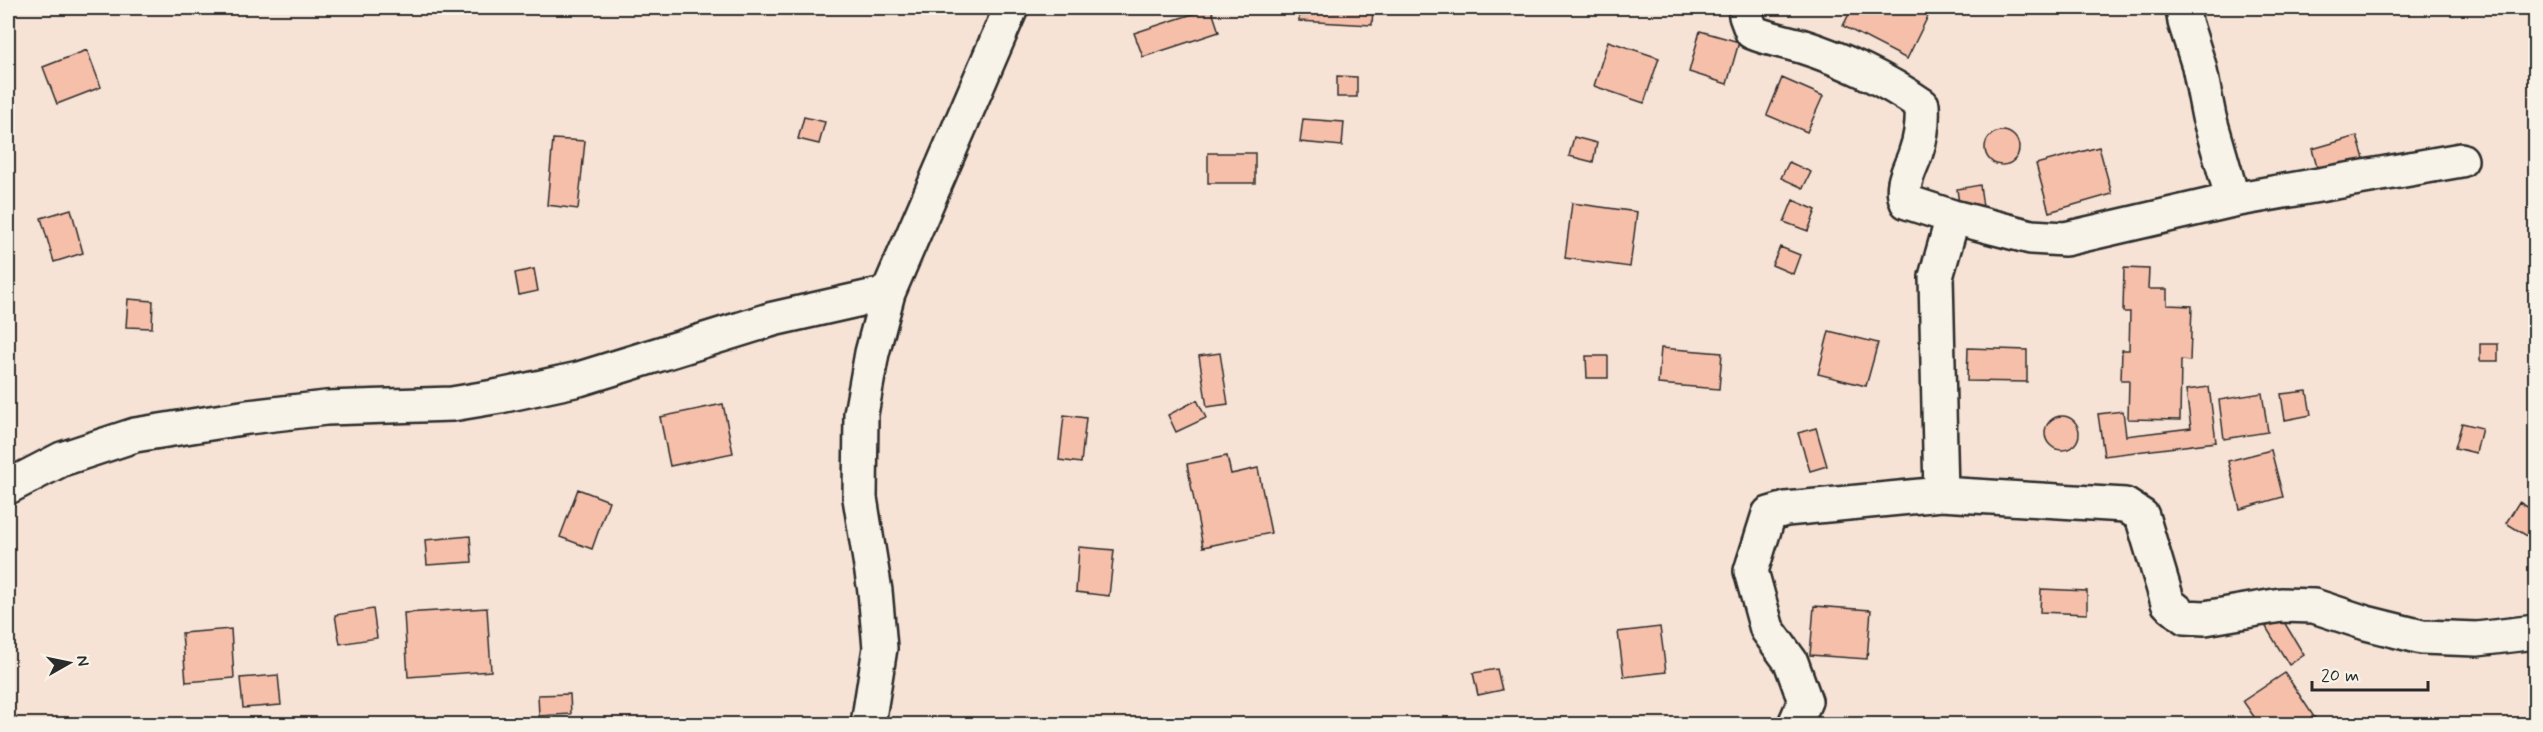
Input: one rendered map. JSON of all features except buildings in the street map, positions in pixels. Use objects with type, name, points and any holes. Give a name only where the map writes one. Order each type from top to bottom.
[{"type":"street","points":[[868,724],[880,648],[875,591],[860,498],[861,414],[872,353],[888,293],[1011,8]]},
{"type":"street","points":[[1748,8],[1746,16],[1752,32],[1766,38],[1801,46],[1843,63],[1905,93],[1922,105],[1917,151],[1903,193],[1907,202],[1953,217],[2031,237],[2065,239],[2233,200],[2461,160]]},
{"type":"street","points":[[2184,8],[2185,22],[2199,66],[2210,117],[2233,200]]},
{"type":"street","points":[[1941,494],[1936,277],[1953,217]]},
{"type":"street","points":[[9,487],[62,459],[135,435],[248,417],[326,408],[452,404],[500,396],[579,379],[773,319],[888,293]]},
{"type":"street","points":[[1795,724],[1805,701],[1791,662],[1767,629],[1751,572],[1769,514],[1786,508],[1941,494],[2125,505],[2142,516],[2168,603],[2185,617],[2205,618],[2281,605],[2314,606],[2366,623],[2422,637],[2477,639],[2535,632]]}]
